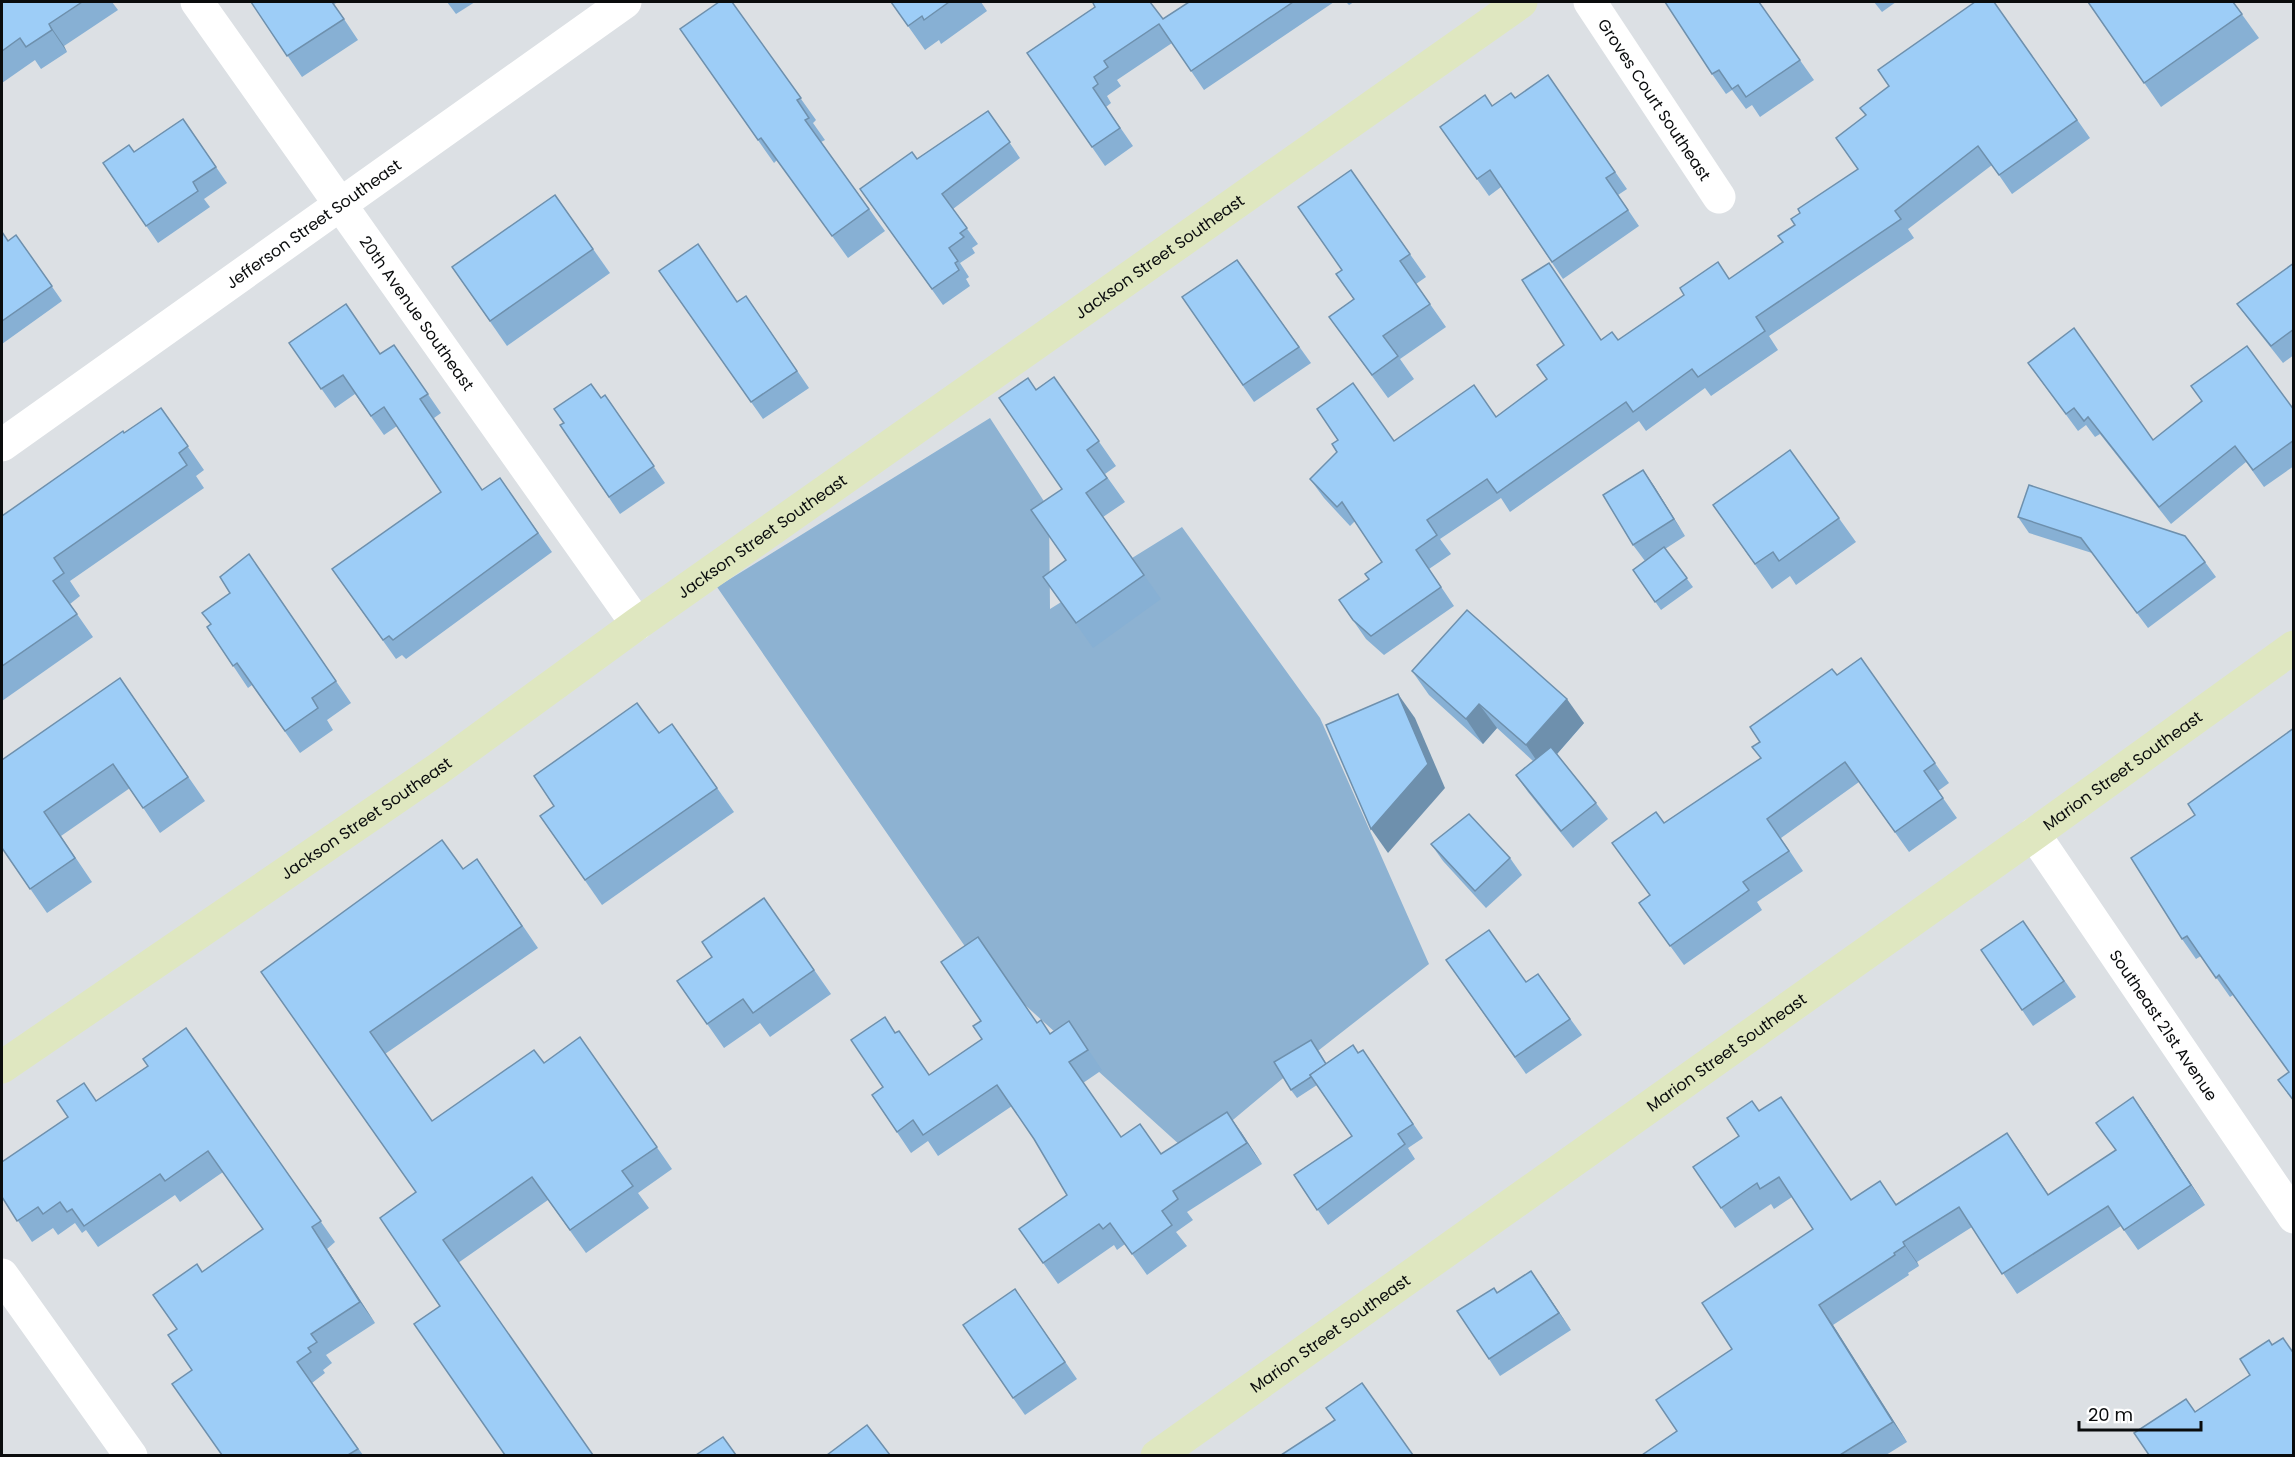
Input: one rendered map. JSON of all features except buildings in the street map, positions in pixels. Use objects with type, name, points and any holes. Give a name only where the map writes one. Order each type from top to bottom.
[{"type":"street","name":"20th Avenue Southeast","points":[[197,2],[637,624]]},
{"type":"street","name":"Jefferson Street Southeast","points":[[2,445],[625,2]]},
{"type":"street","name":"Jackson Street Southeast","points":[[2,1067],[438,769],[637,624],[1521,2]]},
{"type":"street","name":"Groves Court Southeast","points":[[1590,2],[1719,197]]},
{"type":"street","name":"Marion Street Southeast","points":[[1156,1455],[2034,834],[2294,647]]},
{"type":"street","name":"Southeast 21st Avenue","points":[[2034,834],[2294,1217]]},
{"type":"street","points":[[2,1275],[130,1455]]},
{"type":"shaded area","points":[[990,418],[1049,509],[1050,609],[1182,527],[1320,718],[1429,964],[1282,1079],[1191,1155],[973,958],[717,587]]}]
